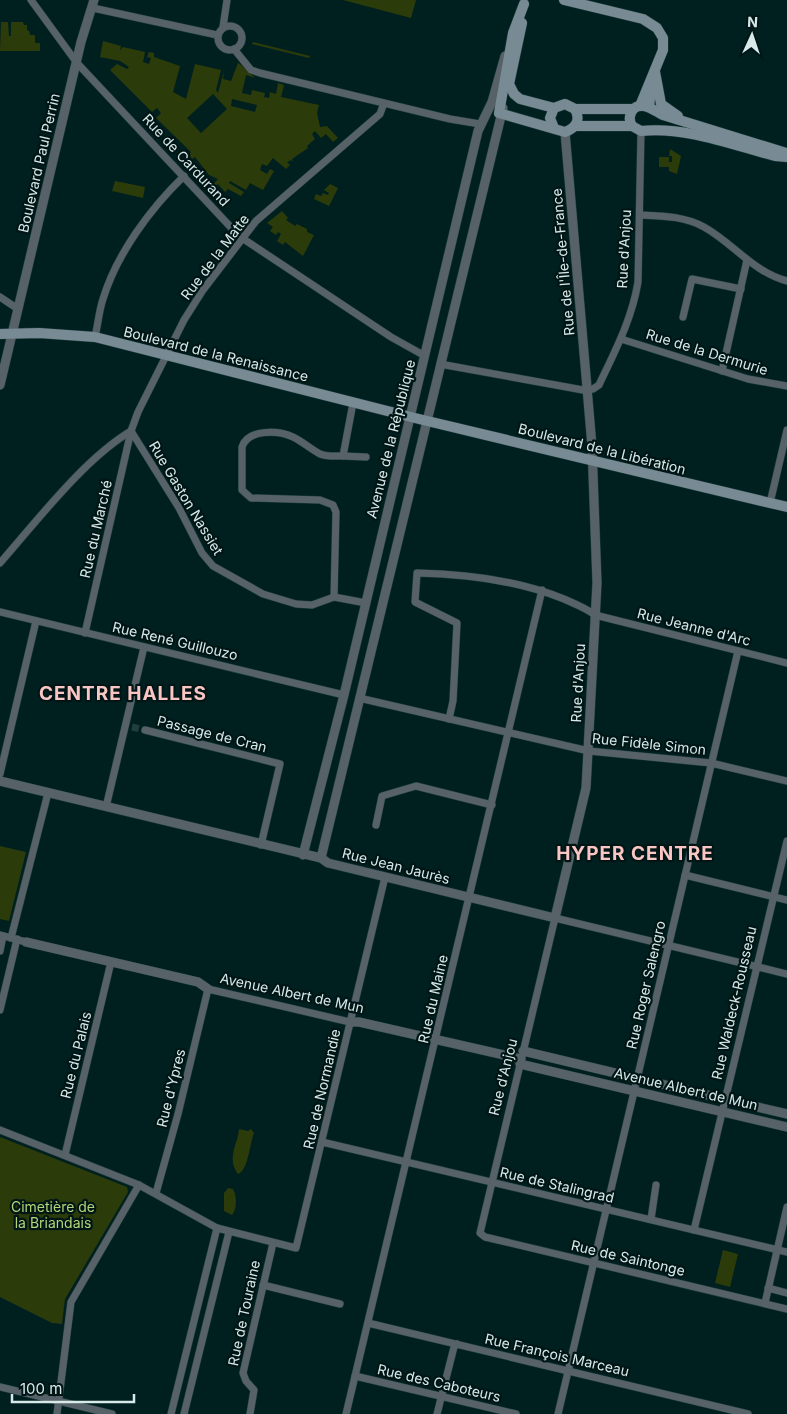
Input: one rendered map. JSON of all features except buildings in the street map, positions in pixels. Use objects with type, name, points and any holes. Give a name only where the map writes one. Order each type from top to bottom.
[{"type":"main road","points":[[564,0],[643,19],[652,24],[661,33],[663,44],[654,77],[647,86],[643,108],[630,116],[641,128]]},
{"type":"main road","name":"Avenue de la République","points":[[501,115],[499,109],[513,33],[525,2]]},
{"type":"main road","name":"Avenue de la République","points":[[509,84],[518,48],[525,2]]},
{"type":"main road","points":[[654,77],[661,104],[682,120]]},
{"type":"main road","points":[[509,84],[514,94],[520,99],[554,108],[565,104],[575,109],[643,108],[787,155]]},
{"type":"main road","points":[[554,108],[550,118],[554,128]]},
{"type":"main road","points":[[641,128],[654,120],[643,108]]},
{"type":"main road","points":[[575,109],[578,119],[576,126]]},
{"type":"main road","points":[[501,115],[565,132],[576,126],[641,128],[697,136],[787,155]]},
{"type":"main road","name":"Boulevard de la Renaissance","points":[[0,334],[95,337],[410,417]]},
{"type":"main road","name":"Boulevard de la Libération","points":[[410,417],[787,507]]},
{"type":"street","name":"Rue de Cardurand","points":[[31,0],[77,63],[244,238],[391,337],[425,356]]},
{"type":"street","points":[[223,28],[231,26],[240,32],[241,42],[234,49],[227,50],[220,46],[218,35],[223,28],[227,0]]},
{"type":"street","name":"Boulevard Paul Perrin","points":[[0,385],[77,63],[93,4]]},
{"type":"street","points":[[93,4],[199,33],[218,35]]},
{"type":"street","name":"Avenue de la République","points":[[303,855],[344,695],[480,124],[492,102],[513,33]]},
{"type":"street","points":[[234,49],[251,70],[384,103],[480,124]]},
{"type":"street","name":"Avenue de la République","points":[[324,861],[359,698],[509,84]]},
{"type":"street","name":"Rue de la Matte","points":[[131,431],[138,412],[166,356],[203,290],[270,208],[380,114],[384,103]]},
{"type":"street","name":"Rue d'Anjou","points":[[486,1237],[480,1233],[495,1183],[521,1058],[586,788],[597,582],[593,461],[588,390],[599,385],[621,339],[635,300],[638,282],[641,128]]},
{"type":"street","name":"Rue de l'Île-de-France","points":[[565,132],[588,390]]},
{"type":"street","points":[[95,337],[103,299],[120,261],[138,230],[163,196],[184,176]]},
{"type":"street","points":[[640,215],[676,216],[705,227],[747,260],[774,278],[787,281]]},
{"type":"street","points":[[722,371],[747,260]]},
{"type":"street","points":[[683,317],[692,279],[741,289]]},
{"type":"street","points":[[0,297],[18,309]]},
{"type":"street","name":"Rue de la Dermurie","points":[[621,339],[748,379],[787,386]]},
{"type":"street","points":[[440,364],[588,390]]},
{"type":"street","points":[[344,456],[353,403]]},
{"type":"street","points":[[770,503],[787,430]]},
{"type":"street","points":[[0,563],[57,498],[113,442],[131,431]]},
{"type":"street","name":"Rue Gaston Nassiet","points":[[131,431],[179,508],[202,553],[213,566],[263,594],[296,604],[312,605],[334,597]]},
{"type":"street","name":"Rue du Marché","points":[[85,633],[131,431]]},
{"type":"street","points":[[366,457],[322,454],[292,436],[268,434],[253,434],[244,440],[242,447],[242,490],[251,498],[320,500],[333,505],[336,512],[334,597],[366,604]]},
{"type":"street","name":"Rue Jeanne d'Arc","points":[[449,719],[453,702],[456,623],[415,602],[417,573],[493,578],[542,590],[595,615],[787,663]]},
{"type":"street","name":"Rue du Maine","points":[[346,1414],[542,590]]},
{"type":"street","name":"Rue René Guillouzo","points":[[0,612],[344,695]]},
{"type":"street","points":[[0,774],[36,621]]},
{"type":"street","points":[[106,807],[128,726],[144,647]]},
{"type":"street","name":"Rue Roger Salengro","points":[[558,1414],[738,650]]},
{"type":"street","points":[[359,698],[509,734]]},
{"type":"street","name":"Passage de Cran","points":[[145,730],[280,764],[261,844]]},
{"type":"street","name":"Rue Fidèle Simon","points":[[509,734],[589,751],[711,763],[787,781]]},
{"type":"street","name":"Rue Jean Jaurès","points":[[0,781],[261,844],[470,898],[787,974]]},
{"type":"street","points":[[376,825],[382,796],[416,786],[492,805]]},
{"type":"street","points":[[0,1010],[8,937],[48,793]]},
{"type":"street","name":"Rue Waldeck-Rousseau","points":[[694,1230],[755,967],[787,841]]},
{"type":"street","points":[[685,876],[787,900]]},
{"type":"street","name":"Rue de Normandie","points":[[273,1243],[296,1248],[385,877]]},
{"type":"street","points":[[0,951],[8,937]]},
{"type":"street","name":"Avenue Albert de Mun","points":[[8,937],[198,982],[208,989],[350,1022],[359,1022],[521,1058],[636,1078],[787,1114]]},
{"type":"street","name":"Rue du Palais","points":[[65,1155],[111,962]]},
{"type":"street","name":"Rue d'Ypres","points":[[156,1193],[178,1114],[208,989]]},
{"type":"street","name":"Avenue Albert de Mun","points":[[521,1058],[634,1091],[787,1127]]},
{"type":"street","points":[[0,1130],[139,1185],[217,1228],[273,1243]]},
{"type":"street","name":"Rue de Stalingrad","points":[[322,1142],[787,1252]]},
{"type":"street","points":[[57,1414],[71,1302],[139,1185]]},
{"type":"street","points":[[651,1220],[656,1185]]},
{"type":"street","points":[[765,1303],[787,1207]]},
{"type":"street","points":[[172,1414],[217,1228]]},
{"type":"street","points":[[184,1414],[229,1232]]},
{"type":"street","name":"Rue de Saintonge","points":[[486,1237],[787,1308]]},
{"type":"street","name":"Rue de Touraine","points":[[250,1414],[254,1390],[246,1381],[243,1373],[273,1243]]},
{"type":"street","points":[[263,1285],[340,1304]]},
{"type":"street","points":[[768,1288],[787,1293]]},
{"type":"street","name":"Rue François Marceau","points":[[368,1323],[743,1413]]},
{"type":"street","points":[[437,1414],[444,1397],[454,1347],[457,1344]]},
{"type":"street","name":"Rue des Caboteurs","points":[[355,1376],[516,1414]]},
{"type":"street","points":[[0,1387],[112,1414]]},
{"type":"green space","points":[[343,0],[416,0],[411,18]]},
{"type":"green space","points":[[1,22],[8,22],[9,36],[11,36],[11,22],[23,22],[24,25],[27,25],[30,35],[35,35],[35,43],[40,43],[40,51],[0,51]]},
{"type":"green space","points":[[103,41],[121,46],[120,50],[123,47],[145,52],[143,62],[149,64],[151,58],[147,57],[149,52],[154,53],[154,57],[180,66],[173,92],[186,99],[195,64],[221,70],[216,90],[218,93],[224,71],[223,79],[231,81],[238,63],[255,78],[246,75],[242,93],[251,95],[252,90],[265,93],[264,97],[269,98],[270,92],[276,94],[278,83],[284,85],[281,97],[319,105],[317,113],[320,127],[327,126],[338,138],[333,142],[326,134],[321,138],[315,131],[312,134],[315,139],[307,146],[308,148],[292,159],[293,162],[291,160],[287,162],[290,165],[286,169],[273,158],[267,166],[262,164],[260,170],[267,174],[270,169],[274,171],[263,190],[250,183],[246,190],[230,181],[229,183],[244,192],[241,196],[228,189],[225,192],[218,184],[208,192],[200,183],[202,182],[209,189],[218,179],[209,175],[195,157],[192,159],[189,155],[191,152],[156,118],[161,113],[157,108],[152,112],[110,70],[117,64],[127,69],[129,67],[120,61],[100,57]],"holes":[[[213,94],[227,109],[201,133],[187,118]],[[232,99],[257,105],[255,112],[231,106]]]},
{"type":"green space","points":[[253,42],[310,56],[309,58],[252,44]]},
{"type":"green space","points":[[670,149],[681,156],[677,174],[669,171],[669,167],[659,167],[659,157],[669,157],[669,162],[672,162],[672,156],[669,156]]},
{"type":"green space","points":[[115,181],[145,187],[143,198],[112,191]]},
{"type":"green space","points":[[330,184],[338,188],[329,206],[314,199],[316,194],[321,196],[323,193],[328,195],[329,193],[324,190]]},
{"type":"green space","points":[[282,211],[288,218],[286,220],[295,226],[297,224],[307,229],[307,232],[314,235],[303,256],[285,242],[283,245],[277,241],[281,234],[278,232],[276,235],[270,231],[273,227],[267,223]]},
{"type":"green space","points":[[0,846],[26,852],[9,921],[0,919]]},
{"type":"green space","points":[[239,1129],[248,1131],[251,1129],[254,1133],[244,1168],[238,1174],[233,1157]]},
{"type":"green space","name":"Cimetière de la Briandais","points":[[0,1137],[127,1187],[128,1192],[65,1299],[62,1324],[52,1323],[0,1297]]},
{"type":"green space","points":[[228,1188],[233,1189],[235,1195],[236,1206],[232,1215],[224,1211],[224,1193]]},
{"type":"green space","points":[[723,1250],[738,1254],[730,1287],[715,1283]]},
{"type":"tunnel","points":[[132,727],[145,730]]},
{"type":"district","name":"CENTRE HALLES","points":[[123,693]]},
{"type":"district","name":"HYPER CENTRE","points":[[635,853]]}]
